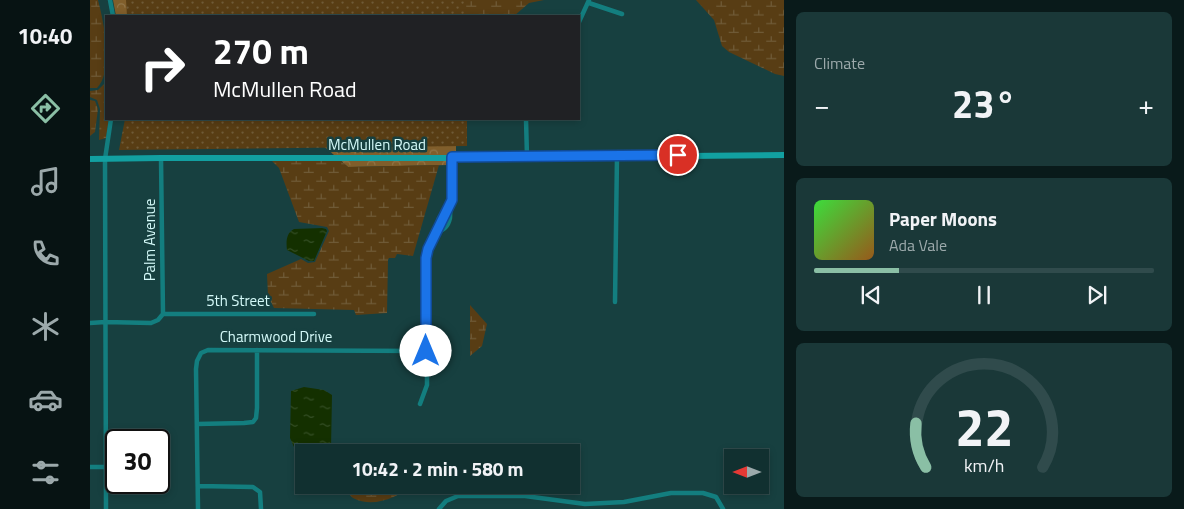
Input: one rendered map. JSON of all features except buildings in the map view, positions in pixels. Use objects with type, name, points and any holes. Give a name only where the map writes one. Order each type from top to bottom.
[{"type":"street","points":[[110,0],[114,15]]},
{"type":"street","points":[[580,20],[589,2],[622,14]]},
{"type":"street","points":[[106,429],[105,159],[112,120]]},
{"type":"street","points":[[526,120],[527,157]]},
{"type":"street","name":"McMullen Road","points":[[90,160],[784,155]]},
{"type":"street","points":[[615,302],[617,156]]},
{"type":"street","points":[[436,233],[448,226],[450,218],[452,157]]},
{"type":"street","name":"Palm Avenue","points":[[161,158],[162,314]]},
{"type":"street","points":[[420,404],[427,385],[426,258],[436,233],[436,224],[439,216],[452,200]]},
{"type":"street","points":[[90,324],[105,322],[151,323],[158,320],[162,314]]},
{"type":"street","name":"5th Street","points":[[162,314],[314,314]]},
{"type":"street","name":"Charmwood Drive","points":[[198,509],[196,361],[201,353],[208,350],[426,351]]},
{"type":"street","points":[[197,424],[244,424],[253,422],[257,414],[257,350]]},
{"type":"street","points":[[90,467],[105,467]]},
{"type":"street","points":[[198,486],[253,487],[260,494],[261,509]]},
{"type":"street","points":[[438,509],[446,501],[458,496],[525,496],[585,504],[624,502],[671,493],[703,493],[716,497],[723,509]]},
{"type":"street","points":[[106,494],[106,509]]},
{"type":"green space","points":[[90,0],[98,0],[105,33],[105,70],[97,88],[90,88]]},
{"type":"green space","points":[[113,0],[190,0],[153,15],[116,15]]},
{"type":"green space","points":[[126,0],[464,0],[464,15],[127,15]]},
{"type":"green space","points":[[421,0],[544,0],[529,3],[515,15],[462,15]]},
{"type":"green space","points":[[696,0],[784,0],[784,76],[775,74],[729,52],[722,46],[714,20]]},
{"type":"green space","points":[[105,83],[105,120],[109,120],[106,138],[99,140],[100,109],[97,100],[90,97],[90,91],[98,90]]},
{"type":"green space","points":[[90,100],[95,101],[98,109],[95,132],[90,136]]},
{"type":"green space","points":[[125,120],[467,120],[467,146],[119,150]]},
{"type":"green space","points":[[304,120],[456,120],[456,155],[334,155],[321,144]]},
{"type":"green space","points":[[271,160],[340,160],[348,167],[439,165],[413,256],[397,254],[395,258],[389,258],[388,260],[387,313],[356,315],[354,310],[274,308],[268,296],[267,274],[301,259],[308,263],[315,262],[329,231],[327,227],[299,222],[279,168]]},
{"type":"green space","points":[[340,160],[449,160],[449,165],[348,167]]},
{"type":"green space","points":[[470,305],[487,324],[482,346],[470,356]]},
{"type":"green space","points":[[349,494],[400,494],[377,502],[361,501]]},
{"type":"water","points":[[322,228],[327,231],[314,261],[309,261],[287,250],[288,235],[294,229]]},
{"type":"water","points":[[304,387],[324,390],[332,395],[331,444],[295,444],[294,447],[290,438],[291,391]]},
{"type":"route","points":[[426,351],[426,258],[428,249],[452,200],[452,157],[678,155]]}]
